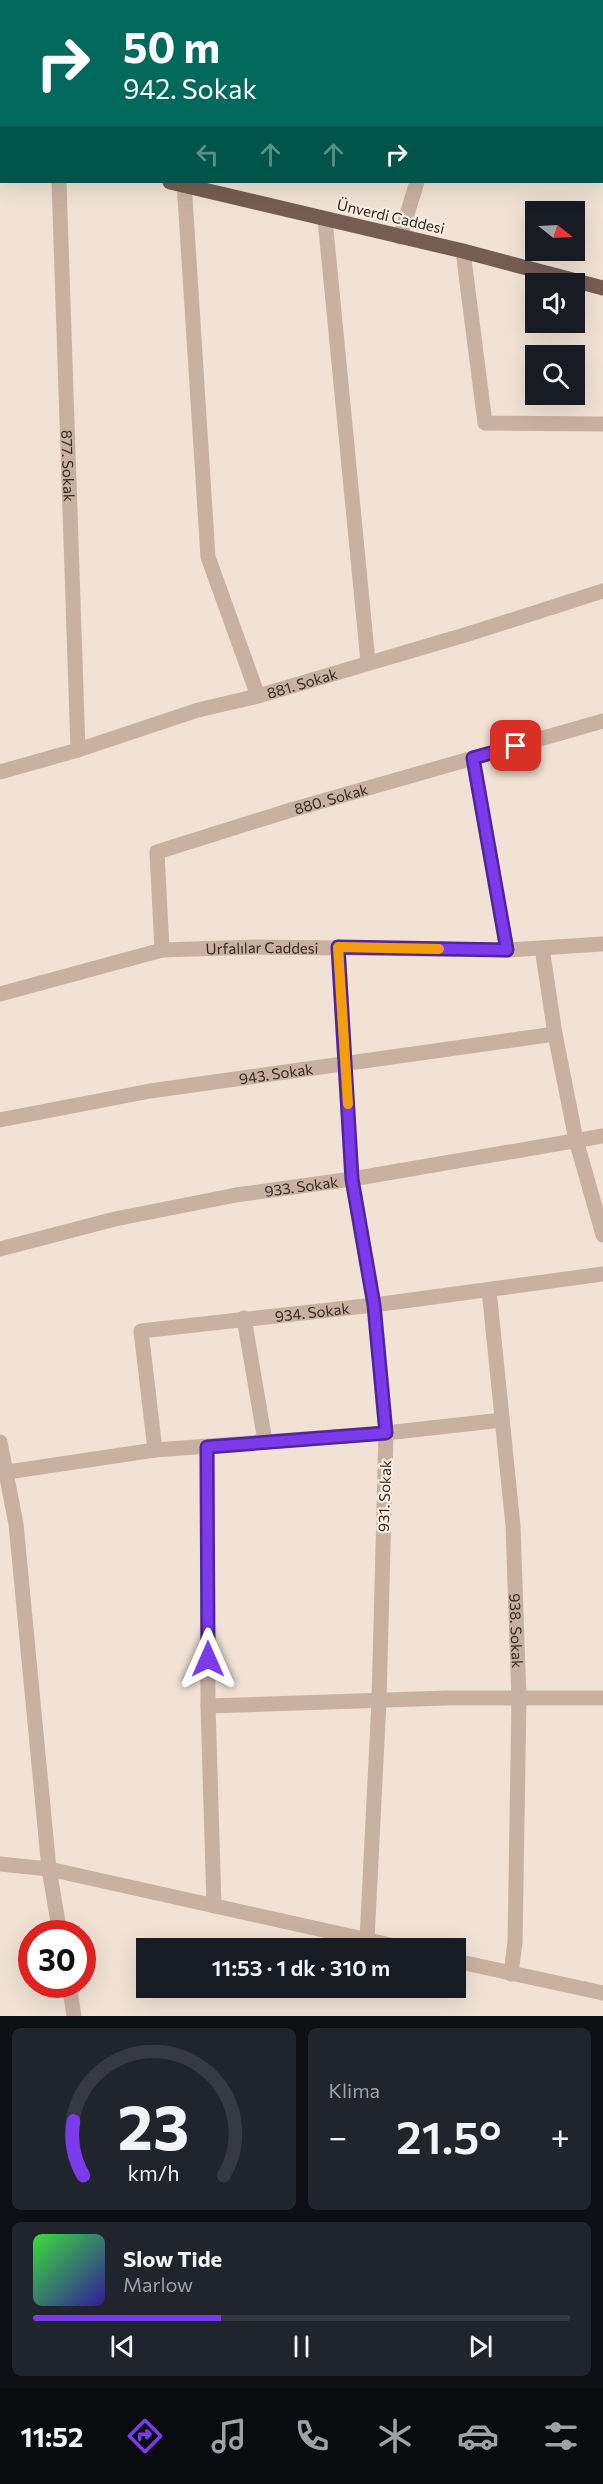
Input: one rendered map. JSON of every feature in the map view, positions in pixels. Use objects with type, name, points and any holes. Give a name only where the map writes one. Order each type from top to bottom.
[{"type":"main road","name":"Ünverdi Caddesi","points":[[185,183],[603,288]]},
{"type":"street","name":"877. Sokak","points":[[59,183],[78,750]]},
{"type":"street","points":[[185,183],[208,557],[258,696]]},
{"type":"street","points":[[400,237],[417,183]]},
{"type":"street","points":[[325,219],[368,662]]},
{"type":"street","points":[[463,251],[485,423],[603,424]]},
{"type":"street","name":"881. Sokak","points":[[0,772],[78,750],[198,710],[258,696],[468,634],[603,591]]},
{"type":"street","name":"880. Sokak","points":[[162,950],[157,852],[291,810],[603,721]]},
{"type":"street","points":[[473,758],[507,950]]},
{"type":"street","name":"Urfalılar Caddesi","points":[[0,994],[162,950],[338,947],[507,950],[603,944]]},
{"type":"street","name":"931. Sokak","points":[[338,947],[352,1179],[374,1305],[386,1433],[379,1701],[367,1938]]},
{"type":"street","points":[[542,948],[555,1034],[576,1140],[603,1235]]},
{"type":"street","name":"943. Sokak","points":[[0,1120],[150,1091],[555,1034]]},
{"type":"street","name":"933. Sokak","points":[[0,1249],[115,1219],[236,1194],[352,1179],[603,1136]]},
{"type":"street","name":"934. Sokak","points":[[155,1450],[141,1331],[374,1305],[603,1274]]},
{"type":"street","name":"938. Sokak","points":[[489,1290],[513,1526],[519,1698],[515,1942],[511,1974]]},
{"type":"street","points":[[244,1318],[265,1441]]},
{"type":"street","points":[[4,1472],[155,1450],[386,1433],[502,1420]]},
{"type":"street","points":[[0,1442],[4,1472],[16,1524],[49,1869],[58,1920]]},
{"type":"street","points":[[207,1447],[208,1706],[214,1906]]},
{"type":"street","points":[[208,1706],[446,1698],[603,1698]]},
{"type":"street","points":[[0,1864],[49,1869],[358,1938]]},
{"type":"street","points":[[466,1963],[603,1993]]},
{"type":"street","points":[[71,1998],[74,2016]]},
{"type":"slow traffic","points":[[348,1104],[338,947],[439,949]]},
{"type":"route","points":[[208,1659],[207,1447],[386,1433],[374,1305],[352,1179],[338,947],[507,950],[473,758],[516,746]]}]
